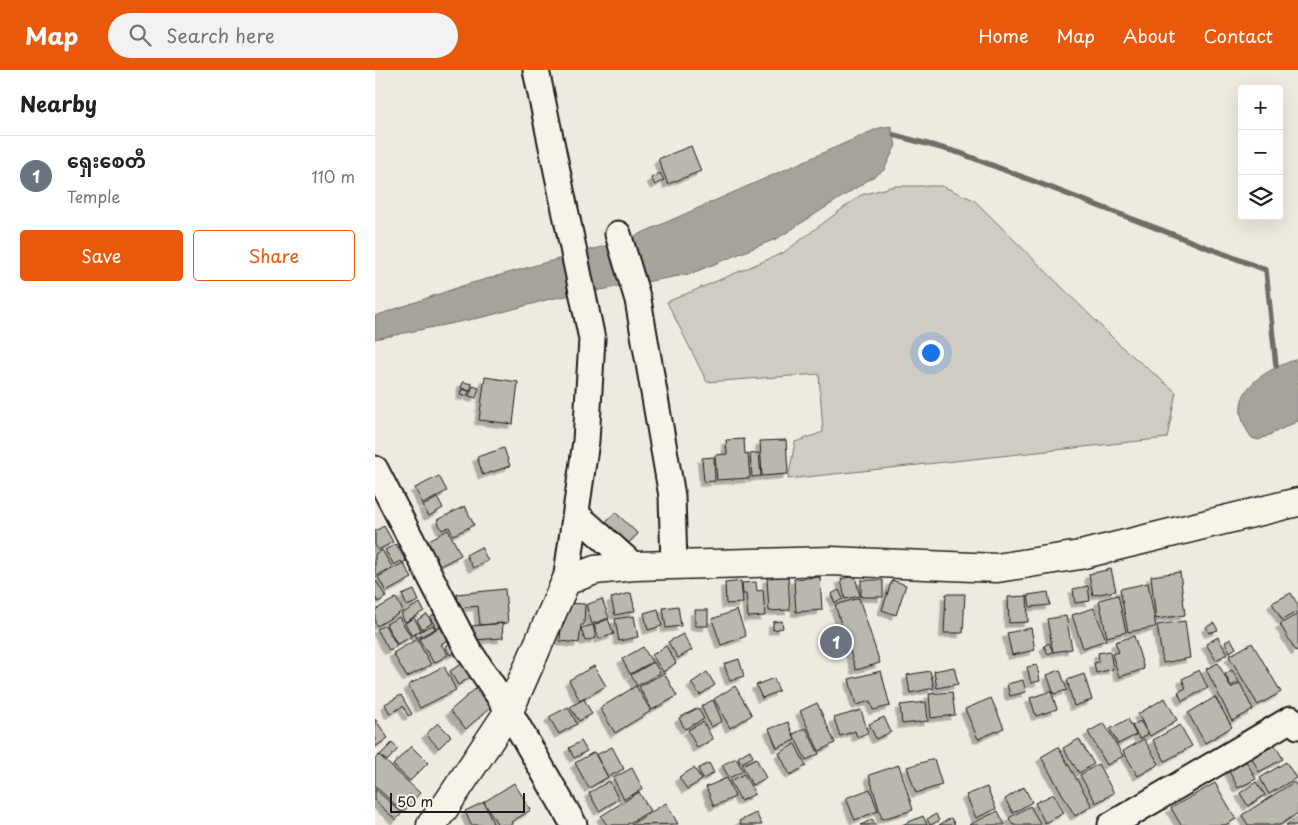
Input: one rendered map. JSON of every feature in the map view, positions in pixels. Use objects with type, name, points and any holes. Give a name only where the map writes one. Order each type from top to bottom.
[{"type":"highway","points":[[431,825],[509,711],[566,580],[595,570],[634,566],[831,561],[997,568],[1079,555],[1298,502]]},
{"type":"street","points":[[536,70],[592,339],[585,441],[566,580]]},
{"type":"street","points":[[618,234],[638,300],[671,496],[674,565]]},
{"type":"street","points":[[375,469],[467,648],[509,711],[574,825]]},
{"type":"street","points":[[576,514],[634,566]]},
{"type":"street","points":[[1111,825],[1291,719],[1298,726]]},
{"type":"shaded area","points":[[891,126],[896,145],[884,170],[778,238],[690,274],[550,299],[488,316],[375,339],[375,316],[465,285],[626,240],[879,128]]},
{"type":"shaded area","points":[[895,186],[942,186],[974,200],[1123,348],[1176,392],[1167,438],[788,479],[795,442],[823,432],[819,374],[707,382],[667,302],[783,253],[861,195]]},
{"type":"shaded area","points":[[1298,359],[1298,421],[1259,440],[1252,438],[1244,423],[1241,410],[1243,398],[1249,387],[1270,370]]},
{"type":"building","points":[[691,146],[701,171],[668,184],[658,159]]},
{"type":"building","points":[[660,173],[664,180],[655,185],[651,178]]},
{"type":"building","points":[[485,377],[518,382],[513,424],[479,420]]},
{"type":"building","points":[[463,382],[472,384],[470,391],[461,388]]},
{"type":"building","points":[[473,386],[479,388],[476,398],[469,396]]},
{"type":"building","points":[[462,389],[469,391],[467,396],[460,395]]},
{"type":"building","points":[[744,439],[745,454],[748,453],[750,478],[717,480],[715,455],[727,454],[726,440]]},
{"type":"building","points":[[786,440],[788,474],[762,476],[760,441]]},
{"type":"building","points":[[504,448],[510,466],[483,475],[477,457]]},
{"type":"building","points":[[759,453],[761,476],[752,477],[750,454]]},
{"type":"building","points":[[714,457],[715,481],[704,482],[702,458]]},
{"type":"building","points":[[439,476],[447,491],[423,504],[415,488]]},
{"type":"building","points":[[437,498],[443,508],[429,516],[423,506]]},
{"type":"building","points":[[465,506],[474,525],[453,535],[449,527],[442,530],[437,520]]},
{"type":"building","points":[[615,512],[638,534],[626,545],[604,524]]},
{"type":"building","points":[[384,526],[393,542],[378,550],[375,545],[375,531]]},
{"type":"building","points":[[448,530],[461,555],[440,566],[427,541]]},
{"type":"building","points":[[396,544],[406,561],[402,563],[401,561],[394,565],[385,550]]},
{"type":"building","points":[[481,547],[488,561],[473,568],[466,555]]},
{"type":"building","points":[[382,550],[392,567],[375,577],[375,554]]},
{"type":"building","points":[[403,563],[412,578],[386,592],[378,577]]},
{"type":"building","points":[[1111,569],[1116,591],[1093,595],[1089,574]]},
{"type":"building","points":[[1180,572],[1185,615],[1156,619],[1151,576]]},
{"type":"building","points":[[788,576],[790,610],[769,611],[767,578]]},
{"type":"building","points":[[855,576],[860,596],[845,599],[841,579]]},
{"type":"building","points":[[820,577],[822,610],[796,612],[794,579]]},
{"type":"building","points":[[861,580],[883,580],[883,597],[861,597]]},
{"type":"building","points":[[892,580],[906,585],[896,615],[882,610]]},
{"type":"building","points":[[376,581],[386,597],[378,602],[375,596]]},
{"type":"building","points":[[741,581],[743,603],[726,604],[725,583]]},
{"type":"building","points":[[756,582],[757,591],[763,590],[765,616],[748,617],[746,594],[743,594],[742,583]]},
{"type":"building","points":[[1148,583],[1156,627],[1128,632],[1120,589]]},
{"type":"building","points":[[1088,586],[1090,601],[1075,603],[1073,589]]},
{"type":"building","points":[[505,589],[508,623],[480,625],[478,606],[459,608],[457,594]]},
{"type":"building","points":[[414,590],[419,601],[407,606],[402,595]]},
{"type":"building","points":[[839,590],[843,599],[835,603],[831,594]]},
{"type":"building","points":[[1048,592],[1050,605],[1030,607],[1028,595]]},
{"type":"building","points":[[631,593],[635,611],[615,615],[611,598]]},
{"type":"building","points":[[1291,593],[1298,605],[1298,611],[1282,620],[1272,603]]},
{"type":"building","points":[[946,594],[965,594],[963,633],[944,633]]},
{"type":"building","points":[[1118,595],[1126,632],[1107,637],[1099,600]]},
{"type":"building","points":[[1027,596],[1028,622],[1009,623],[1008,597]]},
{"type":"building","points":[[396,598],[403,611],[377,626],[375,610]]},
{"type":"building","points":[[859,598],[880,663],[856,670],[835,605]]},
{"type":"building","points":[[602,599],[609,618],[592,624],[586,605]]},
{"type":"building","points":[[420,603],[424,611],[405,622],[401,614]]},
{"type":"building","points":[[563,603],[585,604],[584,625],[581,625],[579,643],[560,641]]},
{"type":"building","points":[[678,606],[681,626],[666,628],[663,608]]},
{"type":"building","points":[[1094,608],[1106,640],[1083,648],[1072,615]]},
{"type":"building","points":[[658,609],[662,626],[648,630],[644,613]]},
{"type":"building","points":[[695,610],[708,610],[708,626],[695,626]]},
{"type":"building","points":[[737,610],[746,636],[721,645],[712,619]]},
{"type":"building","points":[[438,612],[445,622],[436,628],[430,617]]},
{"type":"building","points":[[427,614],[432,623],[422,629],[417,620]]},
{"type":"building","points":[[1298,614],[1298,650],[1296,651],[1280,624]]},
{"type":"building","points":[[634,616],[638,637],[619,641],[615,619]]},
{"type":"building","points":[[1066,616],[1072,649],[1053,652],[1047,619]]},
{"type":"building","points":[[399,617],[411,637],[397,644],[386,624]]},
{"type":"building","points":[[414,618],[421,630],[412,636],[405,623]]},
{"type":"building","points":[[608,619],[614,634],[599,639],[594,625]]},
{"type":"building","points":[[782,621],[783,628],[773,630],[773,622]]},
{"type":"building","points":[[1185,621],[1190,658],[1163,663],[1157,625]]},
{"type":"building","points":[[502,623],[503,638],[473,640],[472,626]]},
{"type":"building","points":[[1214,623],[1218,630],[1209,633],[1206,627]]},
{"type":"building","points":[[385,625],[397,646],[389,650],[377,629]]},
{"type":"building","points":[[433,625],[435,629],[417,638],[415,634]]},
{"type":"building","points":[[593,625],[596,638],[585,641],[581,628]]},
{"type":"building","points":[[440,627],[448,640],[441,644],[448,655],[434,663],[419,639]]},
{"type":"building","points":[[1031,628],[1035,650],[1012,655],[1007,633]]},
{"type":"building","points":[[683,634],[692,650],[678,658],[668,642]]},
{"type":"building","points":[[1134,636],[1144,669],[1119,677],[1112,654],[1119,652],[1115,642]]},
{"type":"building","points":[[1218,637],[1227,654],[1216,660],[1206,644]]},
{"type":"building","points":[[417,639],[431,665],[407,677],[393,653]]},
{"type":"building","points":[[1231,639],[1236,648],[1230,652],[1225,642]]},
{"type":"building","points":[[452,642],[458,651],[450,655],[445,646]]},
{"type":"building","points":[[1049,643],[1053,652],[1048,654],[1044,646]]},
{"type":"building","points":[[1252,643],[1281,692],[1258,705],[1229,656]]},
{"type":"building","points":[[666,646],[676,663],[663,672],[652,655]]},
{"type":"building","points":[[643,647],[652,662],[630,674],[622,659]]},
{"type":"building","points":[[1110,651],[1113,669],[1096,673],[1094,663],[1099,662],[1098,653]]},
{"type":"building","points":[[739,659],[744,676],[730,681],[724,664]]},
{"type":"building","points":[[654,662],[660,673],[637,686],[631,675]]},
{"type":"building","points":[[463,663],[471,677],[458,685],[450,671]]},
{"type":"building","points":[[1218,663],[1231,688],[1240,683],[1253,710],[1232,721],[1206,669]]},
{"type":"building","points":[[1037,665],[1040,681],[1031,683],[1027,667]]},
{"type":"building","points":[[444,666],[456,690],[420,708],[408,685]]},
{"type":"building","points":[[594,666],[606,686],[580,701],[569,680]]},
{"type":"building","points":[[954,667],[958,684],[937,688],[934,671]]},
{"type":"building","points":[[1060,670],[1067,690],[1054,694],[1047,675]]},
{"type":"building","points":[[1199,670],[1208,688],[1182,701],[1178,692],[1186,688],[1182,679]]},
{"type":"building","points":[[1232,670],[1239,682],[1231,686],[1225,674]]},
{"type":"building","points":[[881,671],[890,706],[873,710],[870,701],[856,705],[849,679]]},
{"type":"building","points":[[930,671],[934,688],[910,693],[907,675]]},
{"type":"building","points":[[707,672],[715,685],[700,695],[691,683]]},
{"type":"building","points":[[664,673],[677,696],[652,710],[639,687]]},
{"type":"building","points":[[1084,674],[1092,700],[1074,706],[1067,680]]},
{"type":"building","points":[[774,678],[779,691],[762,698],[756,685]]},
{"type":"building","points":[[1023,680],[1026,692],[1010,696],[1007,684]]},
{"type":"building","points":[[636,686],[651,711],[615,733],[600,708]]},
{"type":"building","points":[[735,686],[752,715],[730,728],[714,699]]},
{"type":"building","points":[[475,689],[491,707],[466,729],[450,711]]},
{"type":"building","points":[[1051,691],[1057,709],[1036,716],[1030,698]]},
{"type":"building","points":[[952,692],[955,715],[931,718],[929,694]]},
{"type":"building","points":[[401,695],[412,714],[408,716],[403,706],[390,714],[385,704]]},
{"type":"building","points":[[1215,697],[1232,727],[1205,743],[1188,713]]},
{"type":"building","points":[[991,698],[1004,728],[978,739],[965,709]]},
{"type":"building","points":[[1165,698],[1177,720],[1150,736],[1138,714]]},
{"type":"building","points":[[584,699],[592,714],[579,721],[570,707]]},
{"type":"building","points":[[713,700],[722,721],[711,727],[701,706]]},
{"type":"building","points":[[926,702],[928,721],[902,724],[900,705]]},
{"type":"building","points":[[817,703],[835,743],[819,751],[800,711]]},
{"type":"building","points":[[568,707],[577,724],[559,734],[549,717]]},
{"type":"building","points":[[698,708],[704,719],[685,729],[679,718]]},
{"type":"building","points":[[861,710],[868,733],[857,737],[855,731],[840,736],[834,718]]},
{"type":"building","points":[[884,717],[891,732],[876,739],[869,724]]},
{"type":"building","points":[[375,719],[388,738],[375,747]]},
{"type":"building","points":[[1128,719],[1136,735],[1118,744],[1110,729]]},
{"type":"building","points":[[1140,721],[1148,734],[1140,739],[1132,726]]},
{"type":"building","points":[[703,722],[713,739],[697,748],[688,730]]},
{"type":"building","points":[[788,722],[795,740],[777,748],[769,729]]},
{"type":"building","points":[[438,723],[451,736],[439,748],[426,734]]},
{"type":"building","points":[[1104,723],[1123,756],[1107,765],[1088,732]]},
{"type":"building","points":[[1180,725],[1192,746],[1165,761],[1153,740]]},
{"type":"building","points":[[806,728],[819,754],[806,760],[793,734]]},
{"type":"building","points":[[1079,739],[1094,764],[1079,773],[1063,748]]},
{"type":"building","points":[[1144,739],[1159,764],[1138,776],[1123,751]]},
{"type":"building","points":[[581,741],[587,751],[574,758],[569,748]]},
{"type":"building","points":[[392,743],[398,749],[387,761],[380,755]]},
{"type":"building","points":[[795,744],[806,766],[790,775],[779,753]]},
{"type":"building","points":[[1275,745],[1283,759],[1259,772],[1252,758]]},
{"type":"building","points":[[411,746],[428,763],[410,781],[393,765]]},
{"type":"building","points":[[612,747],[624,769],[608,777],[596,755]]},
{"type":"building","points":[[1058,747],[1092,806],[1075,816],[1041,757]]},
{"type":"building","points":[[750,750],[753,757],[741,763],[738,757]]},
{"type":"building","points":[[594,752],[608,777],[589,788],[575,763]]},
{"type":"building","points":[[379,755],[420,793],[403,812],[375,786],[375,759]]},
{"type":"building","points":[[736,758],[743,771],[729,778],[722,765]]},
{"type":"building","points":[[756,758],[766,778],[752,785],[742,765]]},
{"type":"building","points":[[934,759],[942,785],[916,793],[907,767]]},
{"type":"building","points":[[1246,761],[1256,779],[1238,788],[1229,771]]},
{"type":"building","points":[[1286,762],[1296,778],[1269,794],[1260,778]]},
{"type":"building","points":[[709,763],[714,773],[703,779],[698,769]]},
{"type":"building","points":[[1098,764],[1114,793],[1096,803],[1080,775]]},
{"type":"building","points":[[899,765],[913,810],[882,819],[869,775]]},
{"type":"building","points":[[632,768],[643,789],[624,799],[613,778]]},
{"type":"building","points":[[694,768],[702,780],[687,789],[679,777]]},
{"type":"building","points":[[744,774],[755,794],[741,801],[730,781]]},
{"type":"building","points":[[727,778],[735,797],[714,806],[706,787]]},
{"type":"building","points":[[609,781],[619,799],[599,811],[589,793]]},
{"type":"building","points":[[1256,782],[1265,795],[1248,806],[1240,793]]},
{"type":"building","points":[[1294,782],[1298,788],[1298,813],[1280,825],[1248,825],[1242,815]]},
{"type":"building","points":[[514,783],[531,810],[511,822],[513,825],[498,825],[484,802]]},
{"type":"building","points":[[1215,783],[1236,819],[1225,825],[1181,825],[1171,808]]},
{"type":"building","points":[[987,787],[996,809],[976,818],[966,795]]},
{"type":"building","points":[[1024,787],[1032,802],[1013,813],[1005,799]]},
{"type":"building","points":[[375,789],[402,813],[396,820],[375,801]]},
{"type":"building","points":[[870,789],[878,811],[855,820],[846,798]]},
{"type":"building","points":[[639,792],[650,811],[626,825],[607,825],[601,816]]},
{"type":"building","points":[[1054,794],[1064,813],[1045,823],[1035,803]]},
{"type":"building","points":[[484,802],[493,823],[489,825],[471,825],[465,811]]},
{"type":"building","points":[[666,803],[678,824],[630,825]]},
{"type":"building","points":[[1030,806],[1041,825],[1013,825],[1009,818]]},
{"type":"building","points":[[998,811],[1005,825],[969,825]]},
{"type":"building","points":[[756,813],[762,825],[741,825],[739,821]]},
{"type":"building","points":[[936,814],[939,821],[930,825],[927,819]]},
{"type":"building","points":[[923,816],[927,825],[902,825]]},
{"type":"building","points":[[1298,817],[1298,825],[1286,825]]},
{"type":"building","points":[[951,818],[955,825],[939,825]]},
{"type":"building","points":[[872,819],[876,825],[861,825]]},
{"type":"waterway","points":[[894,135],[960,153],[1266,270],[1276,366]]},
{"type":"place","name":"ရှေးစေတီ","points":[[836,642]]}]
